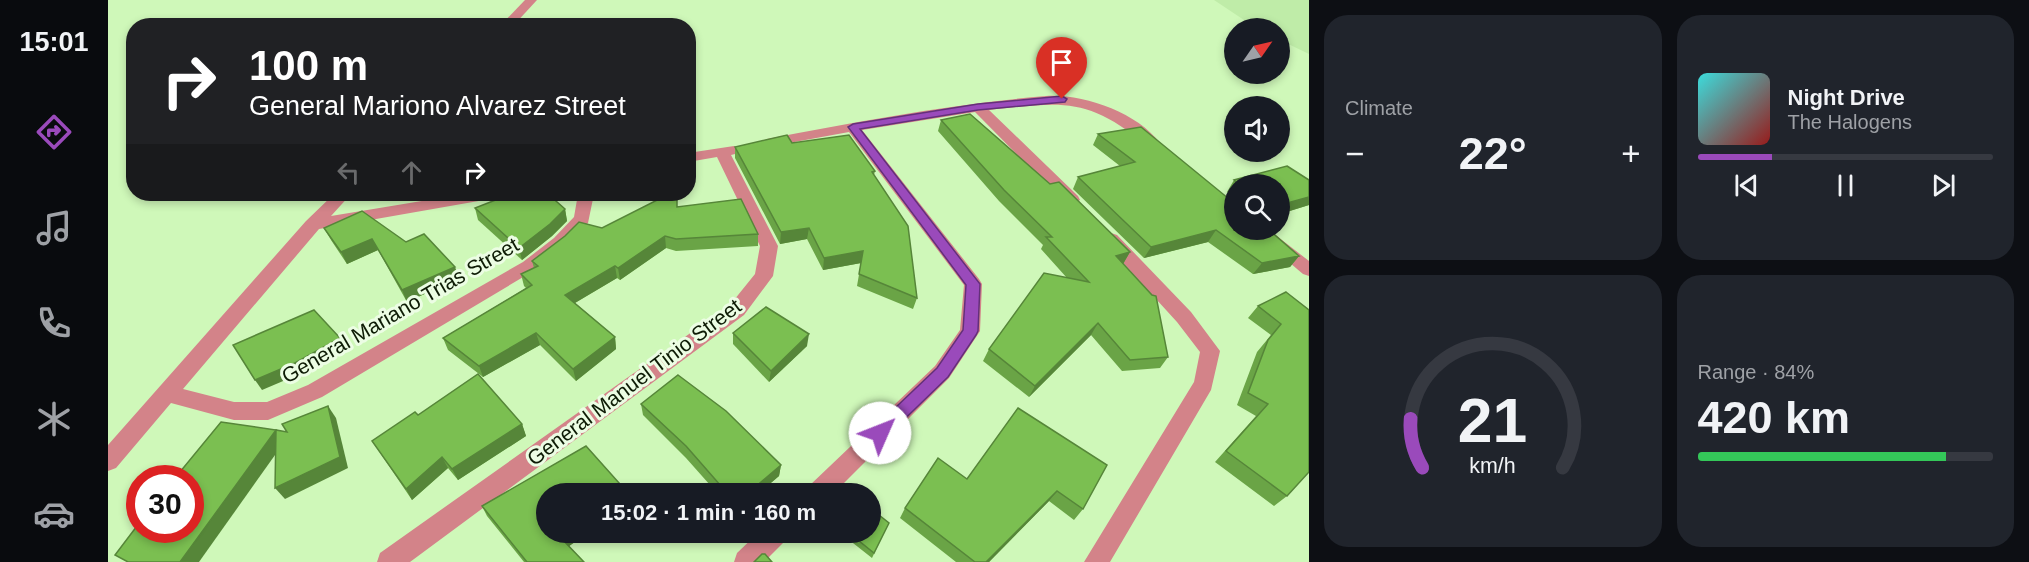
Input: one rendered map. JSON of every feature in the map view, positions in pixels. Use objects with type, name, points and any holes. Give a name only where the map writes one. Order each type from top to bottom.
[{"type":"street","points":[[514,18],[531,0]]},
{"type":"street","points":[[696,157],[853,127],[978,107],[1062,99],[1082,102],[1106,111],[1131,126],[1166,154]]},
{"type":"street","points":[[978,107],[1084,212]]},
{"type":"street","points":[[828,483],[942,372],[970,331],[973,284],[853,127]]},
{"type":"street","name":"General Manuel Tinio Street","points":[[389,562],[737,309],[744,301],[764,276],[770,246],[722,152]]},
{"type":"street","points":[[108,461],[312,225],[336,201]]},
{"type":"street","points":[[312,225],[450,201]]},
{"type":"street","name":"General Mariano Trias Street","points":[[168,394],[234,411],[268,411],[315,391],[529,266],[560,242],[582,219],[585,201]]},
{"type":"street","points":[[1096,562],[1204,384],[1209,351],[1170,301],[1101,228]]},
{"type":"street","points":[[1272,240],[1309,270]]},
{"type":"street","points":[[746,562],[766,543]]},
{"type":"shaded area","points":[[1214,0],[1309,0],[1309,54],[1290,45],[1290,18],[1241,18]]},
{"type":"building","points":[[970,114],[1050,184],[1059,182],[1130,252],[1116,256],[1152,295],[1156,296],[1168,357],[1130,360],[1098,323],[1035,386],[989,349],[1044,273],[1089,282],[1046,237],[1052,237],[1004,190],[941,120]]},
{"type":"building","points":[[1141,127],[1224,195],[1224,236],[1216,230],[1151,247],[1078,177],[1135,162],[1098,134]]},
{"type":"building","points":[[787,135],[792,143],[849,135],[875,171],[872,172],[908,226],[917,298],[859,274],[863,251],[824,258],[809,228],[781,232],[735,147]]},
{"type":"building","points":[[1287,166],[1309,180],[1309,197],[1290,202],[1290,174],[1257,174]]},
{"type":"building","points":[[741,199],[758,234],[676,239],[665,236],[618,268],[615,266],[565,295],[615,337],[573,369],[536,333],[479,366],[443,338],[532,285],[521,274],[538,266],[532,261],[565,236],[579,222],[602,228],[655,201],[677,201],[677,207]]},
{"type":"building","points":[[493,201],[556,201],[565,209],[519,248],[475,208]]},
{"type":"building","points":[[362,211],[406,242],[424,234],[455,267],[402,290],[372,239],[341,252],[324,228]]},
{"type":"building","points":[[1230,240],[1281,240],[1299,256],[1262,263]]},
{"type":"building","points":[[1286,292],[1309,310],[1309,472],[1287,496],[1226,451],[1268,404],[1248,393],[1268,340],[1281,324],[1258,306]]},
{"type":"building","points":[[766,307],[809,334],[771,371],[733,333]]},
{"type":"building","points":[[314,310],[340,338],[295,363],[255,380],[233,345]]},
{"type":"building","points":[[478,374],[522,424],[452,469],[442,457],[406,489],[372,441],[415,412],[418,415]]},
{"type":"building","points":[[678,375],[726,411],[781,465],[760,483],[718,483],[686,446],[641,404]]},
{"type":"building","points":[[328,406],[340,457],[275,488],[276,430],[287,432],[282,424]]},
{"type":"building","points":[[1018,408],[1107,465],[1083,509],[1057,491],[986,562],[975,562],[905,508],[938,458],[967,479]]},
{"type":"building","points":[[221,422],[276,430],[204,529],[204,465],[186,465]]},
{"type":"building","points":[[586,446],[619,483],[536,483],[536,543],[566,543],[584,562],[527,562],[482,506]]},
{"type":"building","points":[[881,517],[889,523],[881,539]]},
{"type":"building","points":[[126,540],[126,543],[194,543],[180,562],[128,562],[115,555]]},
{"type":"building","points":[[862,543],[879,543],[874,553]]},
{"type":"building","points":[[765,554],[772,562],[754,562]]},
{"type":"route","points":[[880,433],[942,372],[970,331],[973,284],[853,127],[978,107],[1062,99]]}]
